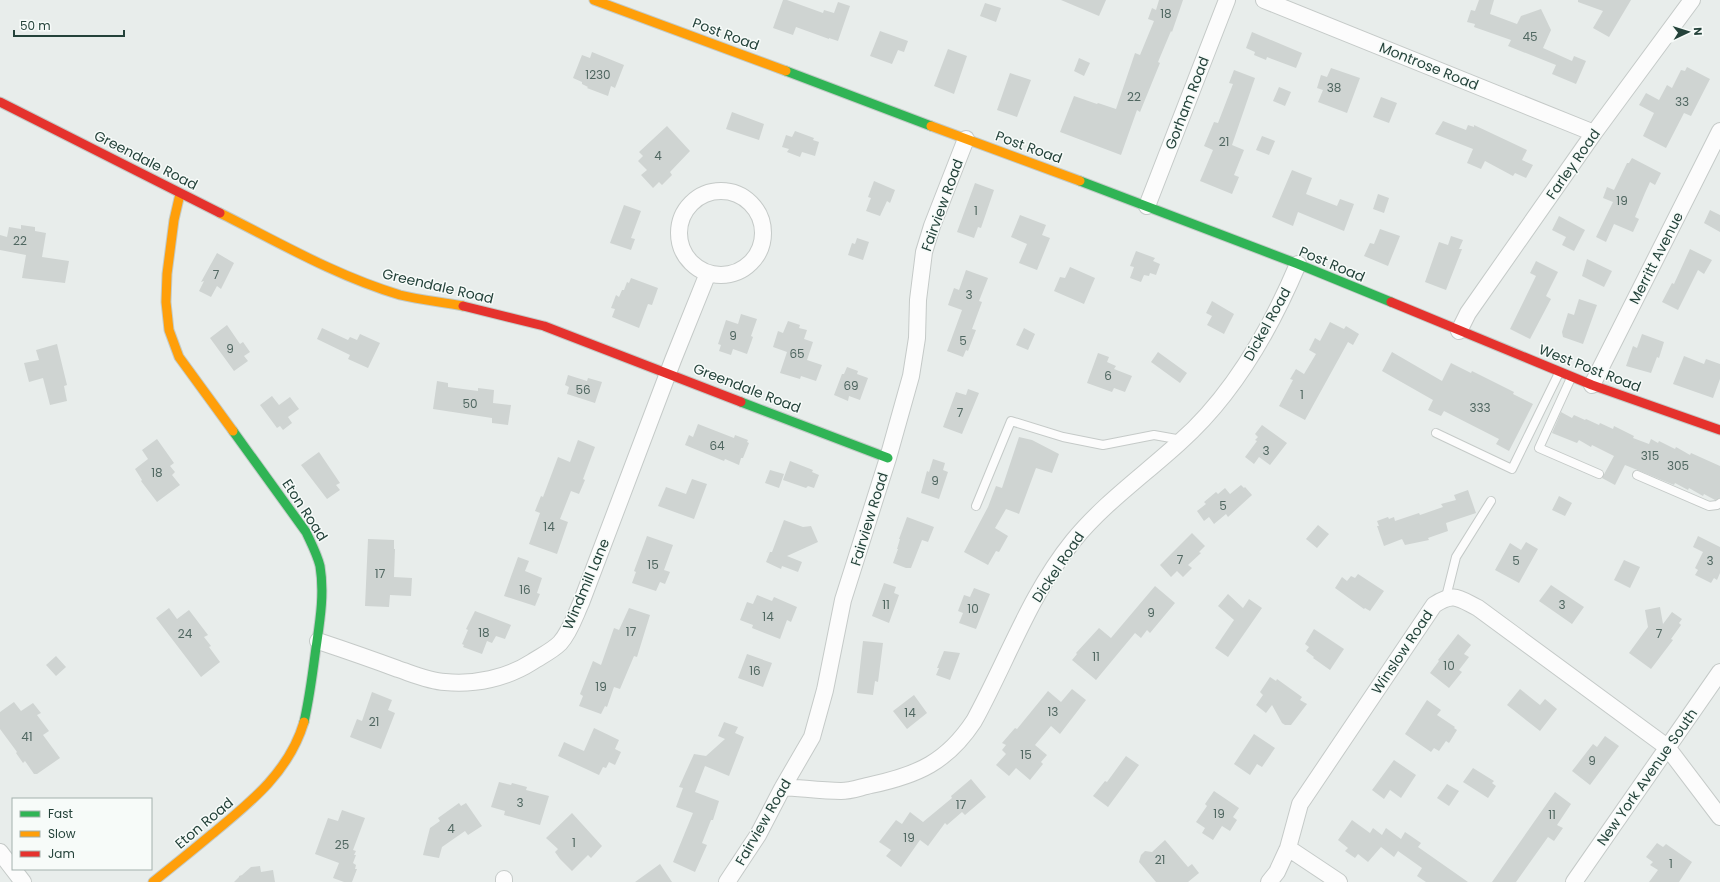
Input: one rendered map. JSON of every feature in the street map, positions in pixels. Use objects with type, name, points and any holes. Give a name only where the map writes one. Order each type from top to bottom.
[{"type":"street","name":"Post Road","points":[[594,0],[1147,206],[1298,264],[1455,330]]},
{"type":"street","name":"Gorham Road","points":[[1147,206],[1227,0]]},
{"type":"street","name":"Montrose Road","points":[[1264,0],[1594,133]]},
{"type":"street","name":"Farley Road","points":[[1455,330],[1594,133],[1692,0]]},
{"type":"street","name":"Greendale Road","points":[[0,102],[180,194],[216,210],[331,269],[365,284],[401,295],[480,309],[544,326],[888,458]]},
{"type":"street","name":"Merritt Avenue","points":[[1592,386],[1720,131]]},
{"type":"street","name":"Fairview Road","points":[[727,882],[758,835],[782,787],[812,737],[825,690],[843,600],[888,458],[912,370],[917,338],[918,300],[924,252],[932,226],[966,139]]},
{"type":"street","points":[[714,192],[728,192],[741,196],[758,214],[762,227],[762,241],[758,252],[749,264],[737,272],[721,275],[708,273],[698,269],[691,263],[684,252],[679,237],[681,221],[686,209],[702,196],[714,192]]},
{"type":"street","name":"Eton Road","points":[[153,882],[243,809],[264,789],[286,763],[295,747],[304,724],[318,641],[322,605],[322,582],[316,553],[306,532],[173,347],[169,332],[165,284],[175,209],[180,194]]},
{"type":"street","name":"Dickel Road","points":[[782,787],[842,791],[884,783],[909,775],[940,760],[953,749],[964,737],[974,720],[1035,598],[1073,542],[1088,524],[1121,492],[1182,440],[1223,397],[1265,330],[1298,264]]},
{"type":"street","name":"Windmill Lane","points":[[318,641],[420,676],[444,682],[463,683],[483,681],[524,668],[547,653],[560,642],[582,603],[668,373],[708,273]]},
{"type":"street","name":"West Post Road","points":[[1455,330],[1592,386],[1720,430]]},
{"type":"street","points":[[1446,597],[1455,597],[1478,608],[1667,747],[1720,817]]},
{"type":"street","name":"Winslow Road","points":[[1269,882],[1276,872],[1288,848],[1300,804],[1434,605],[1446,597]]},
{"type":"street","name":"New York Avenue South","points":[[1574,882],[1720,672]]},
{"type":"street","points":[[1288,848],[1339,882]]},
{"type":"street","points":[[0,852],[12,868]]},
{"type":"street","points":[[14,870],[23,882]]},
{"type":"lane","points":[[1436,433],[1512,469],[1559,372]]},
{"type":"lane","points":[[1571,377],[1539,448],[1599,474]]},
{"type":"lane","points":[[976,506],[1011,422],[1063,437],[1104,445],[1154,435],[1182,440]]},
{"type":"lane","points":[[1637,475],[1709,506],[1720,503]]},
{"type":"lane","points":[[1446,597],[1456,556],[1490,501]]},
{"type":"building","points":[[783,0],[787,0],[823,13],[824,10],[834,13],[838,2],[850,6],[838,41],[796,27],[793,35],[773,28]]},
{"type":"building","points":[[1061,0],[1106,0],[1099,16]]},
{"type":"building","points":[[1159,0],[1183,0],[1172,32],[1171,31],[1158,62],[1160,63],[1140,112],[1137,110],[1121,155],[1060,132],[1074,96],[1116,109],[1135,53],[1140,55],[1154,21],[1148,19],[1152,8],[1156,10]]},
{"type":"building","points":[[1479,0],[1494,0],[1490,14],[1517,24],[1521,16],[1541,9],[1551,30],[1543,48],[1572,61],[1574,56],[1586,61],[1576,84],[1552,74],[1556,65],[1508,46],[1511,40],[1474,27],[1475,24],[1467,22],[1471,10],[1475,11]]},
{"type":"building","points":[[1578,0],[1631,0],[1609,37],[1593,28],[1603,11],[1578,2]]},
{"type":"building","points":[[985,3],[1001,8],[996,22],[980,16]]},
{"type":"building","points":[[880,31],[908,41],[904,52],[898,50],[892,64],[870,56]]},
{"type":"building","points":[[1252,32],[1302,53],[1296,68],[1267,57],[1266,60],[1254,55],[1255,52],[1246,48]]},
{"type":"building","points":[[948,49],[967,56],[954,94],[934,86]]},
{"type":"building","points":[[592,52],[624,65],[615,88],[611,86],[608,96],[587,88],[588,87],[582,84],[582,82],[573,78],[582,55],[590,58]]},
{"type":"building","points":[[1079,58],[1090,63],[1084,76],[1074,71]]},
{"type":"building","points":[[1687,67],[1710,79],[1691,116],[1684,113],[1666,148],[1643,136],[1654,113],[1639,105],[1646,93],[1659,100],[1667,85],[1672,88],[1681,70],[1685,71]]},
{"type":"building","points":[[1331,68],[1360,78],[1347,113],[1318,102],[1323,90],[1317,88],[1321,75],[1327,77]]},
{"type":"building","points":[[1234,70],[1255,78],[1232,145],[1244,150],[1234,175],[1239,177],[1232,194],[1200,181],[1213,150],[1204,146],[1214,122],[1218,123],[1233,84],[1229,83]]},
{"type":"building","points":[[1010,73],[1031,80],[1017,117],[997,110]]},
{"type":"building","points":[[1279,87],[1291,92],[1285,106],[1273,101]]},
{"type":"building","points":[[1381,97],[1397,103],[1389,123],[1373,117]]},
{"type":"building","points":[[732,112],[764,124],[759,140],[726,129]]},
{"type":"building","points":[[1443,121],[1466,130],[1468,125],[1474,127],[1474,125],[1527,150],[1522,160],[1533,165],[1526,178],[1515,173],[1513,176],[1485,161],[1481,169],[1467,163],[1473,149],[1435,134]]},
{"type":"building","points":[[667,126],[690,151],[670,172],[672,175],[662,185],[659,182],[653,188],[641,175],[647,170],[638,161],[643,156],[639,152]]},
{"type":"building","points":[[795,131],[814,138],[813,140],[819,142],[815,156],[802,152],[800,157],[787,152],[789,149],[782,147],[786,135],[792,137]]},
{"type":"building","points":[[1262,136],[1275,141],[1269,155],[1256,150]]},
{"type":"building","points":[[1632,158],[1661,173],[1655,185],[1650,182],[1635,217],[1639,219],[1633,232],[1614,224],[1606,242],[1596,237],[1613,202],[1603,198],[1607,187],[1614,190],[1627,163],[1629,163]]},
{"type":"building","points":[[1292,170],[1312,178],[1306,194],[1337,206],[1340,199],[1354,204],[1344,231],[1298,212],[1293,226],[1272,217]]},
{"type":"building","points":[[874,181],[895,190],[890,203],[887,201],[880,216],[866,211],[871,198],[868,197]]},
{"type":"building","points":[[975,183],[994,190],[981,228],[978,227],[974,238],[957,232]]},
{"type":"building","points":[[1378,194],[1389,198],[1384,213],[1373,209]]},
{"type":"building","points":[[624,205],[641,211],[631,238],[635,239],[631,250],[610,243]]},
{"type":"building","points":[[1710,210],[1720,215],[1720,232],[1704,223]]},
{"type":"building","points":[[1020,215],[1046,225],[1042,235],[1050,238],[1037,270],[1019,263],[1027,244],[1011,237]]},
{"type":"building","points":[[1559,216],[1585,230],[1574,251],[1562,245],[1566,237],[1552,230]]},
{"type":"building","points":[[21,225],[35,227],[35,231],[46,233],[42,257],[69,261],[65,283],[22,278],[26,255],[0,250],[0,235],[7,237],[9,227],[21,229]]},
{"type":"building","points":[[1380,229],[1400,236],[1388,266],[1364,256],[1370,243],[1374,244]]},
{"type":"building","points":[[1451,236],[1463,240],[1459,249],[1462,249],[1446,290],[1425,282],[1439,242],[1448,245]]},
{"type":"building","points":[[857,238],[869,242],[863,260],[848,255],[852,243],[855,244]]},
{"type":"building","points":[[1690,249],[1712,260],[1704,274],[1698,270],[1678,310],[1662,302],[1672,283],[1674,284]]},
{"type":"building","points":[[1136,251],[1155,258],[1153,261],[1160,264],[1156,275],[1150,273],[1149,276],[1144,275],[1141,282],[1130,278],[1134,267],[1130,266]]},
{"type":"building","points":[[217,253],[234,263],[221,289],[217,286],[211,297],[199,291],[204,281],[201,282]]},
{"type":"building","points":[[1587,259],[1612,271],[1604,287],[1582,276]]},
{"type":"building","points":[[1536,261],[1558,272],[1546,296],[1551,299],[1530,339],[1510,329],[1536,276],[1530,273]]},
{"type":"building","points":[[1070,267],[1095,278],[1084,304],[1054,291],[1060,277],[1065,278]]},
{"type":"building","points":[[966,270],[988,278],[979,301],[982,302],[972,329],[976,330],[968,351],[966,350],[963,357],[947,351],[962,310],[948,305],[954,288],[959,290]]},
{"type":"building","points":[[631,278],[658,288],[652,305],[648,304],[639,328],[612,317],[615,309],[611,308],[616,295],[619,297],[627,282],[629,283]]},
{"type":"building","points":[[1579,299],[1597,305],[1583,344],[1563,337],[1562,332],[1568,313],[1574,315]]},
{"type":"building","points":[[1212,301],[1234,314],[1224,334],[1207,325],[1212,316],[1206,313]]},
{"type":"building","points":[[741,314],[757,319],[747,354],[733,349],[731,355],[719,351],[721,345],[718,344],[726,320],[738,324]]},
{"type":"building","points":[[788,321],[800,325],[799,328],[807,330],[804,339],[813,342],[807,360],[822,365],[816,381],[801,376],[800,379],[780,373],[787,352],[773,347],[778,331],[783,333]]},
{"type":"building","points":[[1330,322],[1344,329],[1346,326],[1359,334],[1353,345],[1348,342],[1305,420],[1279,406],[1293,380],[1290,379],[1296,369],[1304,374],[1316,354],[1309,350],[1315,338],[1320,341]]},
{"type":"building","points":[[227,325],[240,344],[243,342],[250,352],[244,356],[248,361],[234,371],[210,338]]},
{"type":"building","points":[[322,328],[348,340],[350,337],[357,340],[360,334],[380,343],[368,368],[348,359],[350,355],[317,339]]},
{"type":"building","points":[[1024,328],[1035,334],[1028,350],[1016,345]]},
{"type":"building","points":[[1642,334],[1664,342],[1659,358],[1657,357],[1651,373],[1626,366],[1633,346],[1637,348]]},
{"type":"building","points":[[57,344],[67,385],[64,386],[67,401],[50,405],[43,378],[29,382],[24,363],[39,360],[36,350]]},
{"type":"building","points":[[1158,352],[1187,373],[1180,383],[1151,362]]},
{"type":"building","points":[[1392,352],[1442,381],[1451,363],[1471,373],[1472,371],[1514,392],[1513,394],[1533,404],[1509,451],[1496,444],[1499,439],[1444,411],[1441,416],[1428,410],[1433,400],[1382,371]]},
{"type":"building","points":[[1098,353],[1109,357],[1107,362],[1116,366],[1114,369],[1132,376],[1125,392],[1114,388],[1112,392],[1087,383]]},
{"type":"building","points":[[1684,356],[1704,364],[1706,359],[1720,364],[1720,379],[1713,398],[1673,384]]},
{"type":"building","points":[[847,367],[858,371],[857,374],[868,378],[860,400],[849,396],[848,401],[834,395],[842,374],[844,374]]},
{"type":"building","points":[[568,375],[587,381],[588,378],[602,382],[595,403],[567,394],[569,387],[565,385]]},
{"type":"building","points":[[437,381],[448,383],[448,387],[478,391],[478,388],[494,390],[493,403],[511,405],[508,425],[492,423],[492,418],[433,409]]},
{"type":"building","points":[[968,389],[979,393],[962,434],[943,427],[956,392],[966,395]]},
{"type":"building","points":[[272,396],[279,405],[290,397],[299,409],[288,417],[292,423],[283,430],[280,426],[277,428],[260,405]]},
{"type":"building","points":[[1561,412],[1572,418],[1574,415],[1599,425],[1600,423],[1613,429],[1614,426],[1634,436],[1633,438],[1649,444],[1651,439],[1658,443],[1659,441],[1675,449],[1676,447],[1690,455],[1691,453],[1720,466],[1720,498],[1715,500],[1704,494],[1703,496],[1689,488],[1688,490],[1675,483],[1674,485],[1625,465],[1615,485],[1602,478],[1614,456],[1592,445],[1591,447],[1579,440],[1577,443],[1552,433]]},
{"type":"building","points":[[698,424],[734,438],[735,435],[748,440],[747,442],[749,443],[739,465],[725,459],[724,461],[685,445],[689,435],[693,437]]},
{"type":"building","points":[[1262,425],[1287,443],[1270,465],[1259,457],[1254,464],[1245,457],[1257,441],[1255,440],[1258,437],[1255,434]]},
{"type":"building","points":[[1019,437],[1032,440],[1059,454],[1052,473],[1036,468],[1019,514],[1006,509],[995,528],[1008,536],[999,552],[996,551],[988,565],[964,552],[988,507],[996,486],[1002,488]]},
{"type":"building","points":[[157,439],[174,463],[170,466],[175,472],[172,475],[180,485],[157,502],[141,481],[142,480],[135,469],[148,459],[142,450]]},
{"type":"building","points":[[578,440],[595,447],[579,494],[571,491],[560,519],[568,522],[557,554],[529,544],[540,513],[535,511],[541,496],[543,497],[558,457],[570,462]]},
{"type":"building","points":[[319,452],[340,483],[336,485],[340,490],[327,499],[301,465]]},
{"type":"building","points":[[933,459],[945,463],[943,470],[948,472],[939,499],[921,493],[927,471],[929,472]]},
{"type":"building","points":[[790,461],[813,470],[812,472],[819,475],[814,488],[808,486],[806,488],[783,480]]},
{"type":"building","points":[[770,470],[784,474],[779,488],[765,483]]},
{"type":"building","points":[[692,479],[707,484],[694,519],[658,506],[666,487],[686,494]]},
{"type":"building","points":[[1241,485],[1244,488],[1245,487],[1252,495],[1228,517],[1226,514],[1214,524],[1209,517],[1204,521],[1197,511],[1206,504],[1204,502],[1216,492],[1218,494],[1225,488],[1230,494]]},
{"type":"building","points":[[1468,490],[1476,513],[1446,523],[1448,531],[1428,538],[1429,540],[1405,545],[1402,539],[1384,546],[1377,526],[1379,526],[1377,521],[1388,517],[1389,519],[1394,517],[1395,521],[1419,513],[1420,515],[1443,507],[1441,504],[1456,500],[1454,495]]},
{"type":"building","points":[[1559,496],[1572,503],[1565,516],[1552,510]]},
{"type":"building","points":[[907,517],[934,527],[928,542],[922,540],[911,568],[906,568],[893,563],[898,549],[899,539]]},
{"type":"building","points":[[784,520],[803,527],[811,526],[818,542],[787,556],[802,562],[798,572],[782,566],[781,569],[766,562],[770,552],[772,552]]},
{"type":"building","points":[[1318,525],[1329,534],[1317,548],[1306,539]]},
{"type":"building","points":[[1192,533],[1205,546],[1199,552],[1201,553],[1188,565],[1192,568],[1183,577],[1177,571],[1171,577],[1160,565]]},
{"type":"building","points":[[647,536],[673,545],[664,570],[670,572],[665,584],[660,582],[656,591],[632,583],[636,572],[634,571]]},
{"type":"building","points":[[1698,536],[1720,547],[1720,573],[1717,580],[1714,578],[1711,583],[1695,575],[1698,570],[1695,568],[1703,552],[1693,547]]},
{"type":"building","points":[[368,539],[394,540],[394,577],[412,578],[411,596],[390,595],[389,607],[365,606]]},
{"type":"building","points":[[1526,542],[1538,549],[1519,583],[1495,570],[1510,543],[1521,550]]},
{"type":"building","points":[[518,557],[529,561],[525,571],[542,578],[537,593],[540,594],[535,606],[504,596]]},
{"type":"building","points":[[1624,560],[1640,567],[1630,588],[1614,580]]},
{"type":"building","points":[[1358,574],[1384,591],[1370,611],[1365,608],[1364,609],[1335,588],[1342,577],[1347,581],[1351,576],[1355,578]]},
{"type":"building","points":[[884,583],[896,587],[894,593],[899,595],[889,623],[872,616]]},
{"type":"building","points":[[1551,585],[1584,607],[1572,624],[1539,601]]},
{"type":"building","points":[[1155,586],[1175,603],[1150,633],[1147,630],[1141,638],[1135,633],[1096,680],[1072,660],[1077,654],[1076,653],[1099,628],[1111,638]]},
{"type":"building","points":[[974,588],[990,594],[976,629],[959,623],[963,613],[958,611],[964,595],[970,597]]},
{"type":"building","points":[[1228,594],[1243,608],[1249,599],[1262,608],[1228,657],[1215,648],[1234,620],[1218,606]]},
{"type":"building","points":[[757,595],[772,601],[774,597],[797,607],[791,622],[787,620],[780,639],[752,628],[753,625],[740,620],[747,602],[753,604]]},
{"type":"building","points":[[1660,607],[1663,624],[1672,612],[1682,619],[1679,623],[1681,625],[1671,639],[1673,640],[1651,669],[1629,653],[1648,627],[1645,610]]},
{"type":"building","points":[[169,608],[177,619],[189,610],[208,635],[204,637],[220,662],[201,677],[156,618]]},
{"type":"building","points":[[629,608],[650,615],[637,657],[634,656],[620,689],[614,687],[607,707],[605,706],[601,714],[579,706],[583,696],[580,694],[593,661],[601,665],[614,628],[619,630]]},
{"type":"building","points":[[475,611],[511,625],[505,639],[496,636],[492,643],[487,641],[482,654],[463,647],[464,645],[462,644],[468,630],[466,629]]},
{"type":"building","points":[[1314,629],[1344,649],[1330,670],[1306,651],[1309,647],[1305,644]]},
{"type":"building","points":[[1458,634],[1471,645],[1464,654],[1469,657],[1459,670],[1462,672],[1449,688],[1430,673]]},
{"type":"building","points":[[863,641],[883,643],[878,682],[875,681],[873,695],[857,693]]},
{"type":"building","points":[[944,651],[960,653],[950,680],[936,675],[939,668],[937,668]]},
{"type":"building","points":[[747,654],[772,663],[763,687],[738,678]]},
{"type":"building","points":[[56,656],[66,667],[56,676],[46,665]]},
{"type":"building","points":[[1270,677],[1276,681],[1277,679],[1302,697],[1300,700],[1307,704],[1291,725],[1285,725],[1282,723],[1272,705],[1266,713],[1256,705],[1263,695],[1260,692]]},
{"type":"building","points":[[1072,689],[1086,700],[1060,734],[1051,726],[1035,745],[1047,755],[1041,762],[1043,764],[1030,780],[1016,768],[1009,776],[996,765],[1006,754],[1002,750],[1006,745],[1002,743],[1015,728],[1017,729],[1048,691],[1061,702]]},
{"type":"building","points":[[1520,689],[1540,705],[1545,699],[1557,709],[1540,731],[1507,705]]},
{"type":"building","points":[[372,692],[392,700],[388,710],[395,713],[381,749],[350,737],[357,719],[362,721]]},
{"type":"building","points":[[914,695],[927,713],[907,729],[893,711]]},
{"type":"building","points":[[1427,700],[1441,710],[1437,715],[1457,730],[1449,743],[1446,741],[1439,751],[1434,748],[1431,752],[1405,734]]},
{"type":"building","points":[[14,702],[21,711],[33,703],[41,713],[37,715],[49,731],[43,735],[60,758],[37,774],[34,774],[25,761],[23,763],[0,729],[0,712]]},
{"type":"building","points":[[724,722],[738,727],[735,733],[744,737],[729,776],[705,766],[695,792],[719,801],[713,820],[711,820],[702,843],[707,845],[695,872],[673,862],[693,813],[676,807],[683,788],[679,787],[694,754],[706,756],[725,739],[718,736]]},
{"type":"building","points":[[594,728],[619,740],[615,749],[621,752],[615,765],[609,762],[606,768],[603,767],[599,775],[558,756],[564,742],[584,751]]},
{"type":"building","points":[[1254,734],[1275,748],[1262,767],[1257,764],[1250,775],[1234,764]]},
{"type":"building","points":[[1605,736],[1619,746],[1590,785],[1572,771],[1593,744],[1597,747]]},
{"type":"building","points":[[1126,756],[1139,765],[1108,807],[1093,796],[1105,781],[1107,782]]},
{"type":"building","points":[[1394,760],[1416,775],[1401,798],[1390,790],[1384,799],[1372,790]]},
{"type":"building","points":[[1473,768],[1494,781],[1492,783],[1496,786],[1488,798],[1463,782]]},
{"type":"building","points":[[971,779],[986,797],[965,815],[962,812],[947,825],[945,823],[928,846],[920,840],[901,867],[886,856],[891,850],[879,842],[896,820],[902,824],[910,812],[923,822],[952,798],[951,796]]},
{"type":"building","points":[[499,782],[511,785],[512,783],[527,787],[526,790],[549,796],[540,825],[504,815],[505,811],[491,807]]},
{"type":"building","points":[[1447,784],[1459,791],[1449,806],[1437,798]]},
{"type":"building","points":[[1214,791],[1239,808],[1233,817],[1237,820],[1230,831],[1222,826],[1213,840],[1202,833],[1205,828],[1196,822],[1207,806],[1205,804]]},
{"type":"building","points":[[1555,792],[1571,804],[1557,825],[1563,828],[1554,841],[1548,837],[1516,882],[1492,882]]},
{"type":"building","points":[[459,803],[461,806],[466,803],[482,826],[468,835],[465,831],[442,847],[439,858],[423,855],[430,828],[440,821],[438,818]]},
{"type":"building","points":[[342,810],[365,818],[353,850],[356,851],[353,863],[356,865],[355,869],[357,869],[352,882],[344,882],[333,878],[339,863],[315,854],[328,818],[338,821]]},
{"type":"building","points":[[572,813],[602,846],[591,858],[588,855],[572,871],[555,852],[558,849],[546,838]]},
{"type":"building","points":[[1352,820],[1370,833],[1373,828],[1382,835],[1386,828],[1401,839],[1405,832],[1421,843],[1418,847],[1468,882],[1426,882],[1417,876],[1422,868],[1398,851],[1394,857],[1381,847],[1368,862],[1358,854],[1355,858],[1345,851],[1348,848],[1338,840]]},
{"type":"building","points":[[1165,840],[1188,867],[1192,864],[1199,873],[1188,882],[1156,882],[1139,862],[1141,855],[1145,851],[1152,852]]},
{"type":"building","points":[[1657,843],[1663,847],[1666,844],[1692,862],[1679,882],[1649,882],[1658,870],[1650,865],[1653,862],[1646,857]]},
{"type":"building","points":[[660,864],[672,882],[635,882]]},
{"type":"building","points":[[260,866],[261,872],[273,870],[275,882],[234,882],[251,867]]},
{"type":"traffic: fast","points":[[786,71],[931,126]]},
{"type":"traffic: fast","points":[[1080,181],[1298,264],[1391,302]]},
{"type":"traffic: fast","points":[[741,402],[888,458]]},
{"type":"traffic: fast","points":[[233,431],[306,532],[316,553],[320,566],[322,588],[321,611],[304,722]]},
{"type":"traffic: slow","points":[[594,0],[786,71]]},
{"type":"traffic: slow","points":[[931,126],[1080,181]]},
{"type":"traffic: slow","points":[[180,194],[174,220],[167,274],[166,302],[169,330],[179,357],[233,431]]},
{"type":"traffic: slow","points":[[220,213],[308,258],[376,287],[408,297],[463,306]]},
{"type":"traffic: slow","points":[[153,882],[241,810],[267,785],[289,756],[304,722]]},
{"type":"traffic: jam","points":[[0,102],[220,213]]},
{"type":"traffic: jam","points":[[1391,302],[1592,385],[1720,430]]},
{"type":"traffic: jam","points":[[463,306],[544,326],[741,402]]}]
